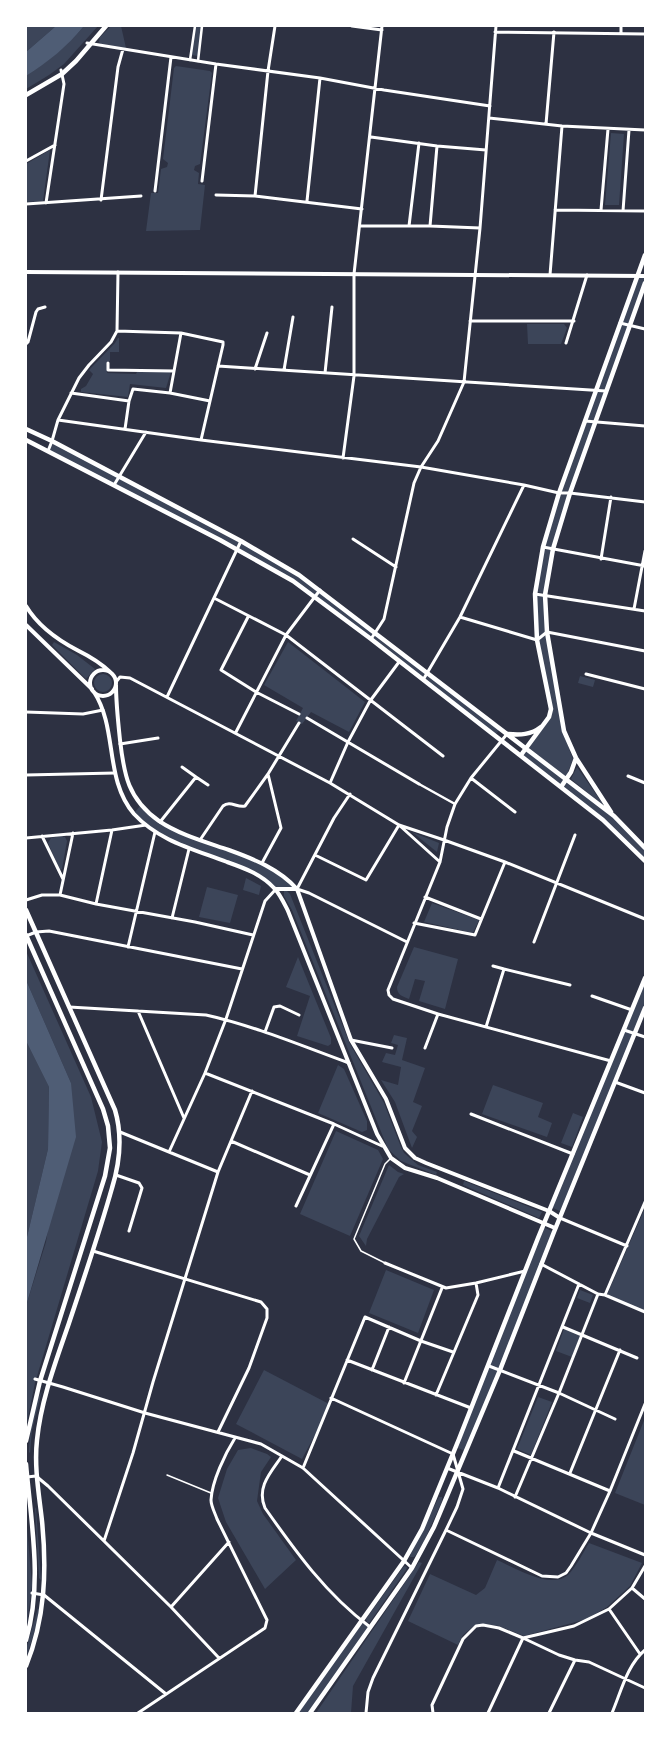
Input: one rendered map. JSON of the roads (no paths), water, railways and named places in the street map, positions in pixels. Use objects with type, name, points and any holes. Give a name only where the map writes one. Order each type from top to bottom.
[{"type":"main road","points":[[26,95],[61,72],[106,26]]},
{"type":"main road","points":[[521,756],[545,724],[551,709],[537,640],[535,594],[543,547],[559,493],[645,255]]},
{"type":"main road","points":[[614,816],[576,758],[564,731],[547,632],[545,595],[553,549],[570,493],[645,283]]},
{"type":"main road","points":[[26,429],[52,441],[241,541],[299,575],[614,816],[645,848]]},
{"type":"main road","points":[[26,440],[48,450],[237,549],[293,581],[371,639],[603,820],[645,861]]},
{"type":"main road","points":[[507,734],[527,734],[535,731],[545,724]]},
{"type":"main road","points":[[561,787],[571,772],[576,758]]},
{"type":"main road","points":[[26,910],[115,1110],[120,1132],[120,1151],[116,1175],[93,1251],[49,1383],[38,1428],[36,1476],[42,1523],[44,1594],[39,1627],[26,1666]]},
{"type":"main road","points":[[26,936],[104,1109],[108,1126],[110,1148],[100,1194],[40,1381],[26,1441]]},
{"type":"main road","points":[[296,1713],[404,1561],[422,1529],[489,1366],[544,1223],[645,978]]},
{"type":"main road","points":[[310,1713],[412,1568],[434,1527],[500,1370],[555,1228],[645,1008]]},
{"type":"main road","points":[[26,1464],[34,1539],[33,1594],[26,1640]]},
{"type":"street","points":[[190,60],[195,26]]},
{"type":"street","points":[[198,62],[202,26]]},
{"type":"street","points":[[255,196],[268,71],[275,26]]},
{"type":"street","points":[[343,458],[354,376],[354,274],[371,137],[382,28],[352,26]]},
{"type":"street","points":[[371,639],[384,620],[414,483],[421,467],[438,441],[464,382],[476,275],[496,26]]},
{"type":"street","points":[[621,26],[621,33]]},
{"type":"street","points":[[495,32],[645,34]]},
{"type":"street","points":[[546,124],[554,32]]},
{"type":"street","points":[[89,43],[198,62],[320,78],[490,106]]},
{"type":"street","points":[[101,200],[118,67],[122,49]]},
{"type":"street","points":[[156,191],[172,57]]},
{"type":"street","points":[[202,181],[216,64]]},
{"type":"street","points":[[46,203],[64,84],[61,72]]},
{"type":"street","points":[[307,202],[320,78]]},
{"type":"street","points":[[489,118],[562,126],[645,130]]},
{"type":"street","points":[[550,275],[562,126]]},
{"type":"street","points":[[601,210],[608,129]]},
{"type":"street","points":[[623,211],[629,130]]},
{"type":"street","points":[[371,137],[437,146],[486,150]]},
{"type":"street","points":[[409,226],[419,143]]},
{"type":"street","points":[[26,161],[55,146]]},
{"type":"street","points":[[430,226],[437,146]]},
{"type":"street","points":[[26,204],[101,200],[141,196]]},
{"type":"street","points":[[216,196],[255,196],[362,209]]},
{"type":"street","points":[[555,210],[645,211]]},
{"type":"street","points":[[360,226],[480,228]]},
{"type":"street","points":[[26,272],[645,276]]},
{"type":"street","points":[[48,450],[58,420],[71,393],[89,365],[111,342],[117,331],[118,272]]},
{"type":"street","points":[[566,343],[587,275]]},
{"type":"street","points":[[26,344],[28,342],[36,312],[38,309],[45,307]]},
{"type":"street","points":[[325,373],[332,307]]},
{"type":"street","points":[[284,370],[294,317]]},
{"type":"street","points":[[470,321],[574,321]]},
{"type":"street","points":[[620,323],[645,329]]},
{"type":"street","points":[[117,331],[181,333],[220,340],[222,342],[223,345],[202,440]]},
{"type":"street","points":[[255,368],[267,332]]},
{"type":"street","points":[[170,392],[181,333]]},
{"type":"street","points":[[108,363],[108,370],[174,371]]},
{"type":"street","points":[[218,366],[354,376],[606,391]]},
{"type":"street","points":[[125,429],[129,401],[132,390],[136,388],[170,392],[210,401]]},
{"type":"street","points":[[71,393],[129,401]]},
{"type":"street","points":[[58,420],[202,440],[421,467],[524,485],[559,493],[611,497],[645,502]]},
{"type":"street","points":[[585,421],[645,426]]},
{"type":"street","points":[[114,485],[146,432]]},
{"type":"street","points":[[423,680],[428,674],[460,617],[524,485]]},
{"type":"street","points":[[601,559],[611,497]]},
{"type":"street","points":[[353,539],[396,566]]},
{"type":"street","points":[[167,697],[241,541]]},
{"type":"street","points":[[543,547],[644,566]]},
{"type":"street","points":[[634,609],[644,566],[645,551]]},
{"type":"street","points":[[236,732],[286,635],[320,590]]},
{"type":"street","points":[[535,594],[645,611]]},
{"type":"street","points":[[214,598],[248,617],[286,635],[443,756]]},
{"type":"street","points":[[26,606],[33,618],[47,632],[100,663],[114,676],[124,773],[131,789],[141,805],[160,822],[177,831],[262,863],[280,874],[297,889],[351,1040],[386,1099],[408,1152],[415,1158],[549,1211],[560,1218],[627,1246]]},
{"type":"street","points":[[248,617],[221,670],[256,692],[299,714]]},
{"type":"street","points":[[460,617],[537,640],[547,632],[645,651]]},
{"type":"street","points":[[26,625],[93,691],[100,696],[107,695],[113,691],[120,677],[130,678],[236,732],[279,757],[350,794],[399,825],[440,862]]},
{"type":"street","points":[[330,783],[348,742],[370,701],[400,662]]},
{"type":"street","points":[[110,672],[100,670],[94,674],[90,683],[104,710],[108,727],[114,773],[126,803],[146,826],[166,839],[189,849],[249,870],[276,889],[288,911],[382,1146],[391,1158],[405,1168],[437,1178],[555,1228]]},
{"type":"street","points":[[586,674],[645,689]]},
{"type":"street","points":[[26,712],[84,714],[104,710]]},
{"type":"street","points":[[307,718],[455,804]]},
{"type":"street","points":[[200,840],[222,806],[229,803],[240,807],[245,806],[268,774],[299,723]]},
{"type":"street","points":[[507,734],[471,778],[455,804],[444,840],[440,862],[388,990],[389,995],[393,999],[438,1014],[611,1061]]},
{"type":"street","points":[[120,744],[158,738]]},
{"type":"street","points":[[182,768],[208,785]]},
{"type":"street","points":[[26,775],[114,773]]},
{"type":"street","points":[[262,863],[281,828],[268,774]]},
{"type":"street","points":[[628,776],[645,783]]},
{"type":"street","points":[[160,822],[196,777]]},
{"type":"street","points":[[471,778],[515,812]]},
{"type":"street","points":[[297,889],[334,818],[350,794]]},
{"type":"street","points":[[399,825],[504,862],[645,920]]},
{"type":"street","points":[[315,855],[366,880],[399,825]]},
{"type":"street","points":[[26,838],[146,826]]},
{"type":"street","points":[[96,904],[112,830]]},
{"type":"street","points":[[128,947],[154,832]]},
{"type":"street","points":[[60,895],[73,833]]},
{"type":"street","points":[[534,942],[575,835]]},
{"type":"street","points":[[42,836],[63,879]]},
{"type":"street","points":[[172,918],[189,849]]},
{"type":"street","points":[[414,923],[475,935],[504,862]]},
{"type":"street","points":[[169,1152],[205,1073],[226,1019],[265,901],[276,889],[297,889],[309,893],[407,942]]},
{"type":"street","points":[[26,900],[42,895],[60,895],[96,904],[253,935]]},
{"type":"street","points":[[425,897],[481,919]]},
{"type":"street","points":[[26,936],[36,932],[49,932],[242,969]]},
{"type":"street","points":[[493,966],[504,970],[570,985]]},
{"type":"street","points":[[486,1027],[504,970]]},
{"type":"street","points":[[592,996],[632,1010]]},
{"type":"street","points":[[265,1032],[274,1007],[280,1006],[299,1015]]},
{"type":"street","points":[[69,1007],[206,1015],[226,1019],[348,1063]]},
{"type":"street","points":[[138,1011],[184,1118]]},
{"type":"street","points":[[425,1048],[438,1014]]},
{"type":"street","points":[[624,1030],[645,1037]]},
{"type":"street","points":[[351,1040],[392,1048]]},
{"type":"street","points":[[205,1073],[334,1124],[382,1146]]},
{"type":"street","points":[[615,1082],[645,1093]]},
{"type":"street","points":[[104,1541],[145,1413],[153,1382],[218,1172],[252,1091]]},
{"type":"street","points":[[470,1114],[572,1154]]},
{"type":"street","points":[[296,1206],[334,1124]]},
{"type":"street","points":[[120,1132],[218,1172]]},
{"type":"street","points":[[231,1141],[310,1175]]},
{"type":"street","points":[[437,1178],[441,1169]]},
{"type":"street","points":[[116,1175],[139,1183],[142,1188],[129,1231]]},
{"type":"street","points":[[605,1295],[645,1202]]},
{"type":"street","points":[[93,1251],[184,1280],[261,1302],[267,1309],[267,1318],[257,1350],[218,1432]]},
{"type":"street","points":[[385,1263],[442,1288],[454,1288],[525,1271]]},
{"type":"street","points":[[541,1264],[598,1294],[605,1295],[645,1312]]},
{"type":"street","points":[[436,1395],[478,1295],[476,1283]]},
{"type":"street","points":[[498,1488],[514,1451],[579,1284]]},
{"type":"street","points":[[404,1383],[442,1288]]},
{"type":"street","points":[[515,1497],[559,1393],[598,1294]]},
{"type":"street","points":[[302,1468],[365,1317],[421,1341],[453,1352]]},
{"type":"street","points":[[563,1326],[637,1358]]},
{"type":"street","points":[[372,1370],[389,1327]]},
{"type":"street","points":[[570,1473],[620,1350]]},
{"type":"street","points":[[347,1360],[471,1408]]},
{"type":"street","points":[[489,1366],[559,1393],[615,1419]]},
{"type":"street","points":[[35,1379],[145,1413],[261,1444],[302,1468],[412,1568]]},
{"type":"street","points":[[331,1398],[453,1454],[463,1489],[457,1507],[373,1678],[368,1692],[366,1713]]},
{"type":"street","points":[[446,1530],[542,1576],[558,1577],[566,1573],[591,1533],[610,1492],[645,1404]]},
{"type":"street","points":[[138,1713],[267,1625],[267,1620],[211,1502],[216,1479],[235,1438]]},
{"type":"street","points":[[514,1451],[531,1459],[570,1473],[610,1492]]},
{"type":"street","points":[[282,1456],[265,1483],[262,1491],[262,1499],[265,1508],[302,1560],[331,1593],[370,1627]]},
{"type":"street","points":[[447,1468],[498,1488],[591,1533],[645,1555]]},
{"type":"street","points":[[28,1476],[36,1476],[104,1541],[219,1658]]},
{"type":"street","points":[[171,1608],[229,1542]]},
{"type":"street","points":[[523,1638],[574,1626],[609,1609],[632,1588],[645,1566]]},
{"type":"street","points":[[632,1588],[645,1599]]},
{"type":"street","points":[[33,1594],[44,1594],[166,1694]]},
{"type":"street","points":[[609,1609],[640,1654]]},
{"type":"street","points":[[433,1713],[432,1705],[463,1639],[476,1626],[483,1625],[499,1628],[575,1660],[589,1662],[645,1688]]},
{"type":"street","points":[[488,1713],[523,1638]]},
{"type":"street","points":[[612,1713],[628,1672],[640,1654],[645,1650]]},
{"type":"street","points":[[549,1713],[575,1660]]},
{"type":"lane","points":[[385,1263],[361,1251],[354,1239],[385,1164],[391,1158]]},
{"type":"lane","points":[[167,1475],[212,1494]]}]
